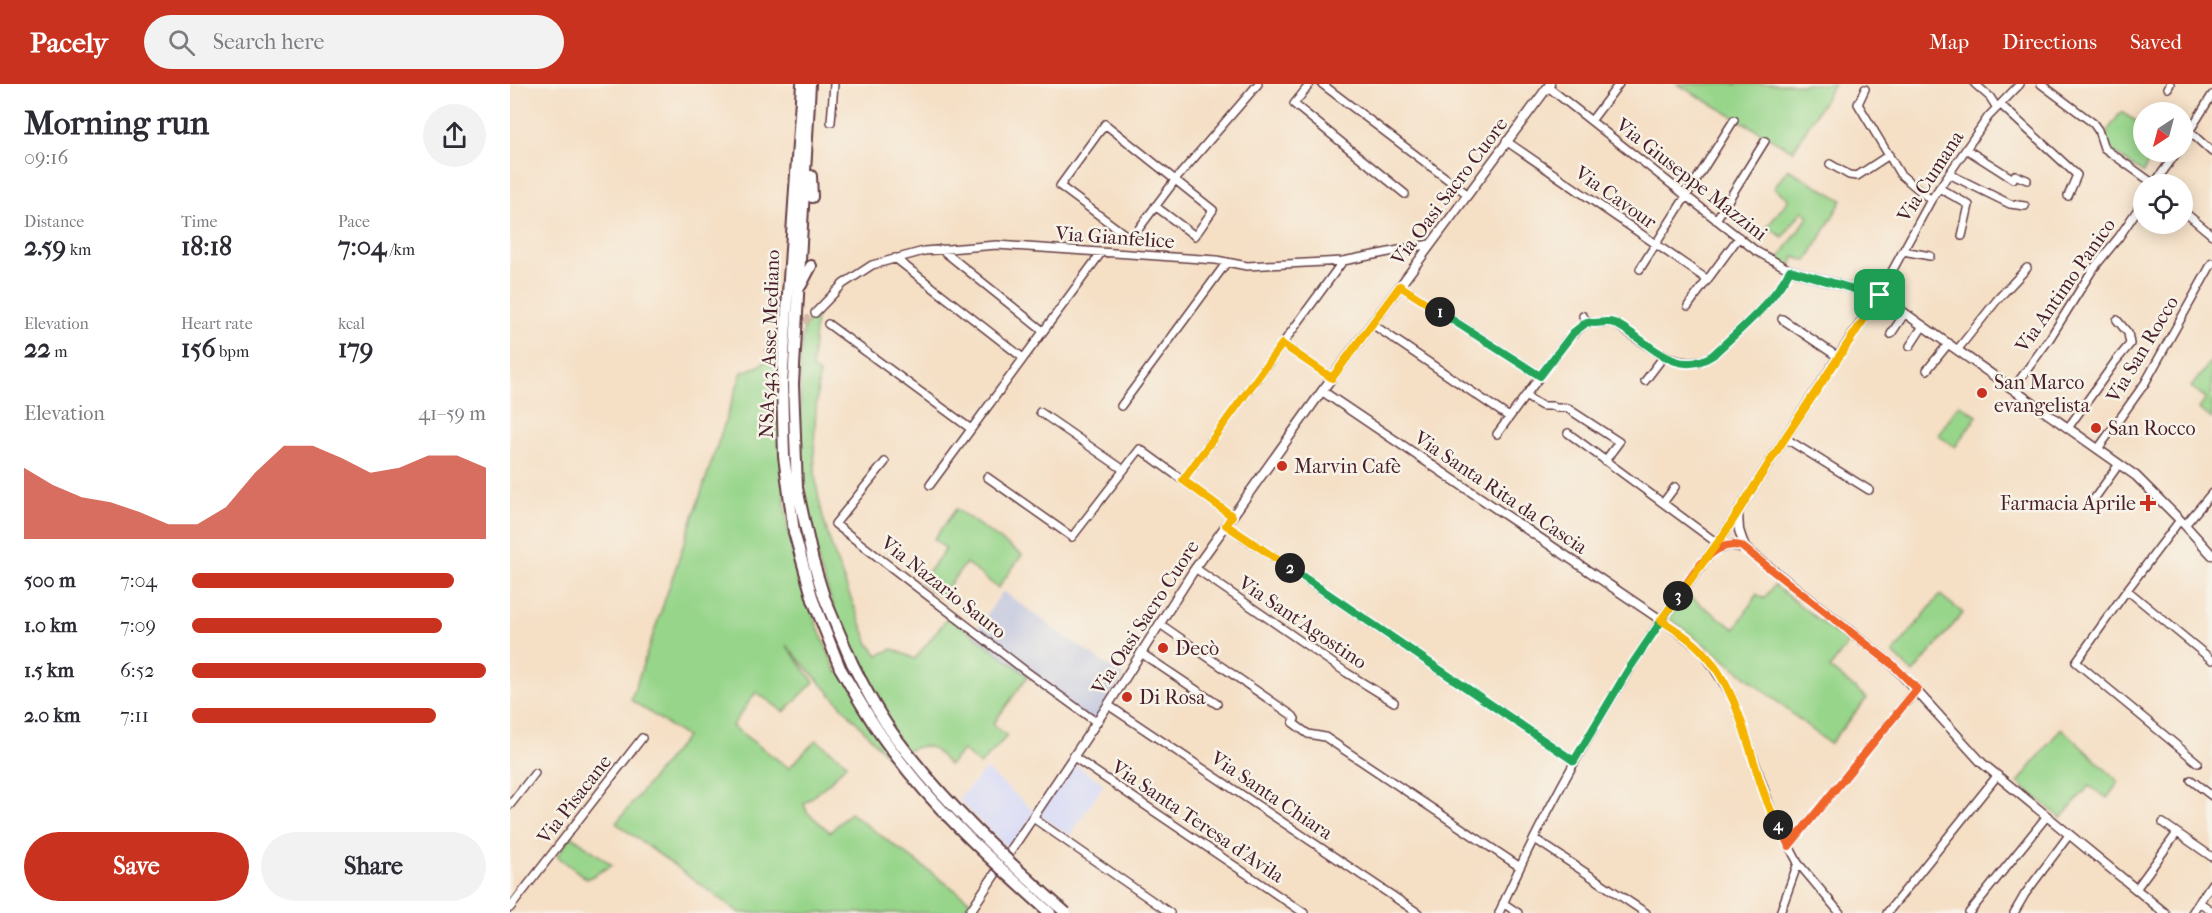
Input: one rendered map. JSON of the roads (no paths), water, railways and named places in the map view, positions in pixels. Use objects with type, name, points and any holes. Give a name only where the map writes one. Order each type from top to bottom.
[{"type":"highway","name":"NSA543 Asse Mediano","points":[[802,84],[782,418],[784,456],[794,532],[813,600],[840,668],[885,741],[950,819],[1050,913]]},
{"type":"highway","name":"NSA543 Asse Mediano","points":[[810,84],[792,384],[797,488],[813,561],[824,597],[852,663],[869,696],[895,736],[954,808],[1066,913]]},
{"type":"highway","points":[[807,148],[812,196]]},
{"type":"highway","points":[[797,294],[811,266]]},
{"type":"street","points":[[831,122],[834,84]]},
{"type":"street","points":[[1155,206],[1195,236],[1213,210],[1176,179],[1105,124],[1060,186],[1131,238],[1155,206],[1176,179],[1258,84]]},
{"type":"street","points":[[1310,84],[1294,104],[1405,194]]},
{"type":"street","points":[[1322,84],[1467,194]]},
{"type":"street","points":[[1591,121],[1619,84]]},
{"type":"street","points":[[1975,84],[2077,175],[2068,196]]},
{"type":"street","name":"Via Cumana","points":[[1880,295],[1931,200],[1966,149],[1999,106],[2020,84]]},
{"type":"street","points":[[2041,84],[2092,123],[2098,129],[2104,148],[2140,174]]},
{"type":"street","name":"Via Oasi Sacro Cuore","points":[[969,913],[1074,757],[1195,568],[1322,391],[1549,85]]},
{"type":"street","name":"Via Giuseppe Mazzini","points":[[1549,85],[1591,121],[1756,251],[1790,270]]},
{"type":"street","points":[[1865,89],[1858,104],[1900,174],[1931,200]]},
{"type":"street","points":[[2193,127],[2212,95]]},
{"type":"street","points":[[1640,269],[1734,120]]},
{"type":"street","points":[[2193,135],[2212,152]]},
{"type":"street","name":"Via Cavour","points":[[1506,141],[1708,280]]},
{"type":"street","points":[[1716,220],[1765,141]]},
{"type":"street","points":[[1966,149],[2013,178],[2015,175],[2027,180]]},
{"type":"street","points":[[1830,164],[1850,175],[1857,176],[1889,155]]},
{"type":"street","points":[[1949,174],[2010,204],[2025,206]]},
{"type":"street","points":[[1939,188],[1969,205],[1962,236]]},
{"type":"street","name":"Via Antimo Panico","points":[[2013,389],[2050,338],[2093,269],[2133,216]]},
{"type":"street","points":[[2193,219],[2212,235]]},
{"type":"street","points":[[1688,306],[1739,237]]},
{"type":"street","name":"Via Gianfelice","points":[[815,313],[843,284],[872,265],[941,249],[997,245],[1101,254],[1216,260],[1247,266],[1343,261],[1430,244]]},
{"type":"street","points":[[941,249],[1043,331]]},
{"type":"street","points":[[1903,251],[1930,256]]},
{"type":"street","points":[[930,485],[1101,254]]},
{"type":"street","points":[[895,258],[1023,358]]},
{"type":"street","points":[[1183,480],[1343,261]]},
{"type":"street","points":[[1121,406],[1227,262]]},
{"type":"street","name":"Via San Rocco","points":[[2098,449],[2145,383],[2212,263]]},
{"type":"street","points":[[1958,349],[2026,268]]},
{"type":"street","points":[[1497,434],[1585,319],[1614,323],[1670,360],[1693,363],[1704,361],[1762,308],[1782,285],[1790,270],[1880,295],[2136,476],[2183,522],[2212,555]]},
{"type":"street","points":[[1400,286],[1540,376]]},
{"type":"street","points":[[1499,913],[1520,867],[1593,726],[1661,620],[1724,534],[1880,295]]},
{"type":"street","points":[[1891,334],[1905,313]]},
{"type":"street","points":[[1782,319],[1838,357]]},
{"type":"street","points":[[2068,428],[2130,344],[2128,333],[2117,320]]},
{"type":"street","points":[[828,324],[971,429]]},
{"type":"street","points":[[1372,324],[1509,417]]},
{"type":"street","points":[[1910,346],[1923,326]]},
{"type":"street","points":[[1927,370],[1948,343]]},
{"type":"street","points":[[1282,344],[1332,378]]},
{"type":"street","points":[[1645,381],[1664,356]]},
{"type":"street","name":"Via Santa Rita da Cascia","points":[[1322,391],[1661,620]]},
{"type":"street","points":[[1526,396],[1542,406],[1567,408],[1619,442],[1605,461]]},
{"type":"street","points":[[1040,412],[1124,470]]},
{"type":"street","points":[[1568,433],[1717,543]]},
{"type":"street","points":[[1785,438],[1869,490]]},
{"type":"street","points":[[987,477],[1072,537],[1140,449],[1232,516]]},
{"type":"street","name":"Via Nazario Sauro","points":[[885,462],[836,524],[1096,723]]},
{"type":"street","points":[[2092,502],[2119,464]]},
{"type":"street","points":[[1663,503],[1675,487]]},
{"type":"street","points":[[2198,763],[2076,662],[2127,590],[2183,522],[2212,493]]},
{"type":"street","points":[[1739,511],[1737,522],[1741,545]]},
{"type":"street","points":[[1226,525],[1574,761]]},
{"type":"street","points":[[1724,534],[1727,540],[1741,545],[1893,665],[1982,763],[2165,913]]},
{"type":"street","points":[[1710,552],[1721,547],[1741,545]]},
{"type":"street","name":"Via Sant'Agostino","points":[[1195,568],[1347,674],[1394,702]]},
{"type":"street","points":[[2127,590],[2212,660]]},
{"type":"street","points":[[1661,620],[1702,650],[1724,681],[1733,698],[1773,815],[1798,863],[1835,904],[1840,913]]},
{"type":"street","points":[[1160,624],[1293,716],[1295,719],[1293,723],[1308,734],[1325,737],[1520,867]]},
{"type":"street","points":[[1141,653],[1217,704]]},
{"type":"street","points":[[1789,846],[1917,689]]},
{"type":"street","name":"Via Santa Chiara","points":[[1108,705],[1418,913]]},
{"type":"street","name":"Via Pisacane","points":[[510,908],[642,738]]},
{"type":"street","name":"Via Santa Teresa d'Avila","points":[[1074,757],[1304,913]]},
{"type":"street","points":[[510,805],[535,773]]},
{"type":"street","points":[[1887,913],[1997,776]]},
{"type":"street","points":[[2191,780],[2212,796]]},
{"type":"street","points":[[1969,913],[2047,816]]},
{"type":"street","points":[[1033,818],[1170,913]]},
{"type":"street","points":[[2163,823],[2212,857]]},
{"type":"street","points":[[2136,890],[2177,833]]},
{"type":"street","points":[[2014,913],[2025,894],[2069,835]]},
{"type":"street","points":[[1535,839],[1646,913]]},
{"type":"street","points":[[1780,913],[1798,863]]},
{"type":"street","points":[[2192,913],[2212,883]]},
{"type":"street","points":[[2199,902],[2212,911]]},
{"type":"street","points":[[1503,903],[1518,913]]},
{"type":"tunnel","points":[[796,328],[815,313]]},
{"type":"tunnel","points":[[765,353],[785,337]]},
{"type":"place","name":"San Marco evangelista","points":[[1982,393]]},
{"type":"place","name":"San Rocco","points":[[2096,428]]},
{"type":"place","name":"Marvin Cafè","points":[[1282,466]]},
{"type":"place","name":"Farmacia Aprile","points":[[2148,503]]},
{"type":"place","name":"Decò","points":[[1163,648]]},
{"type":"place","name":"Di Rosa","points":[[1127,697]]}]
